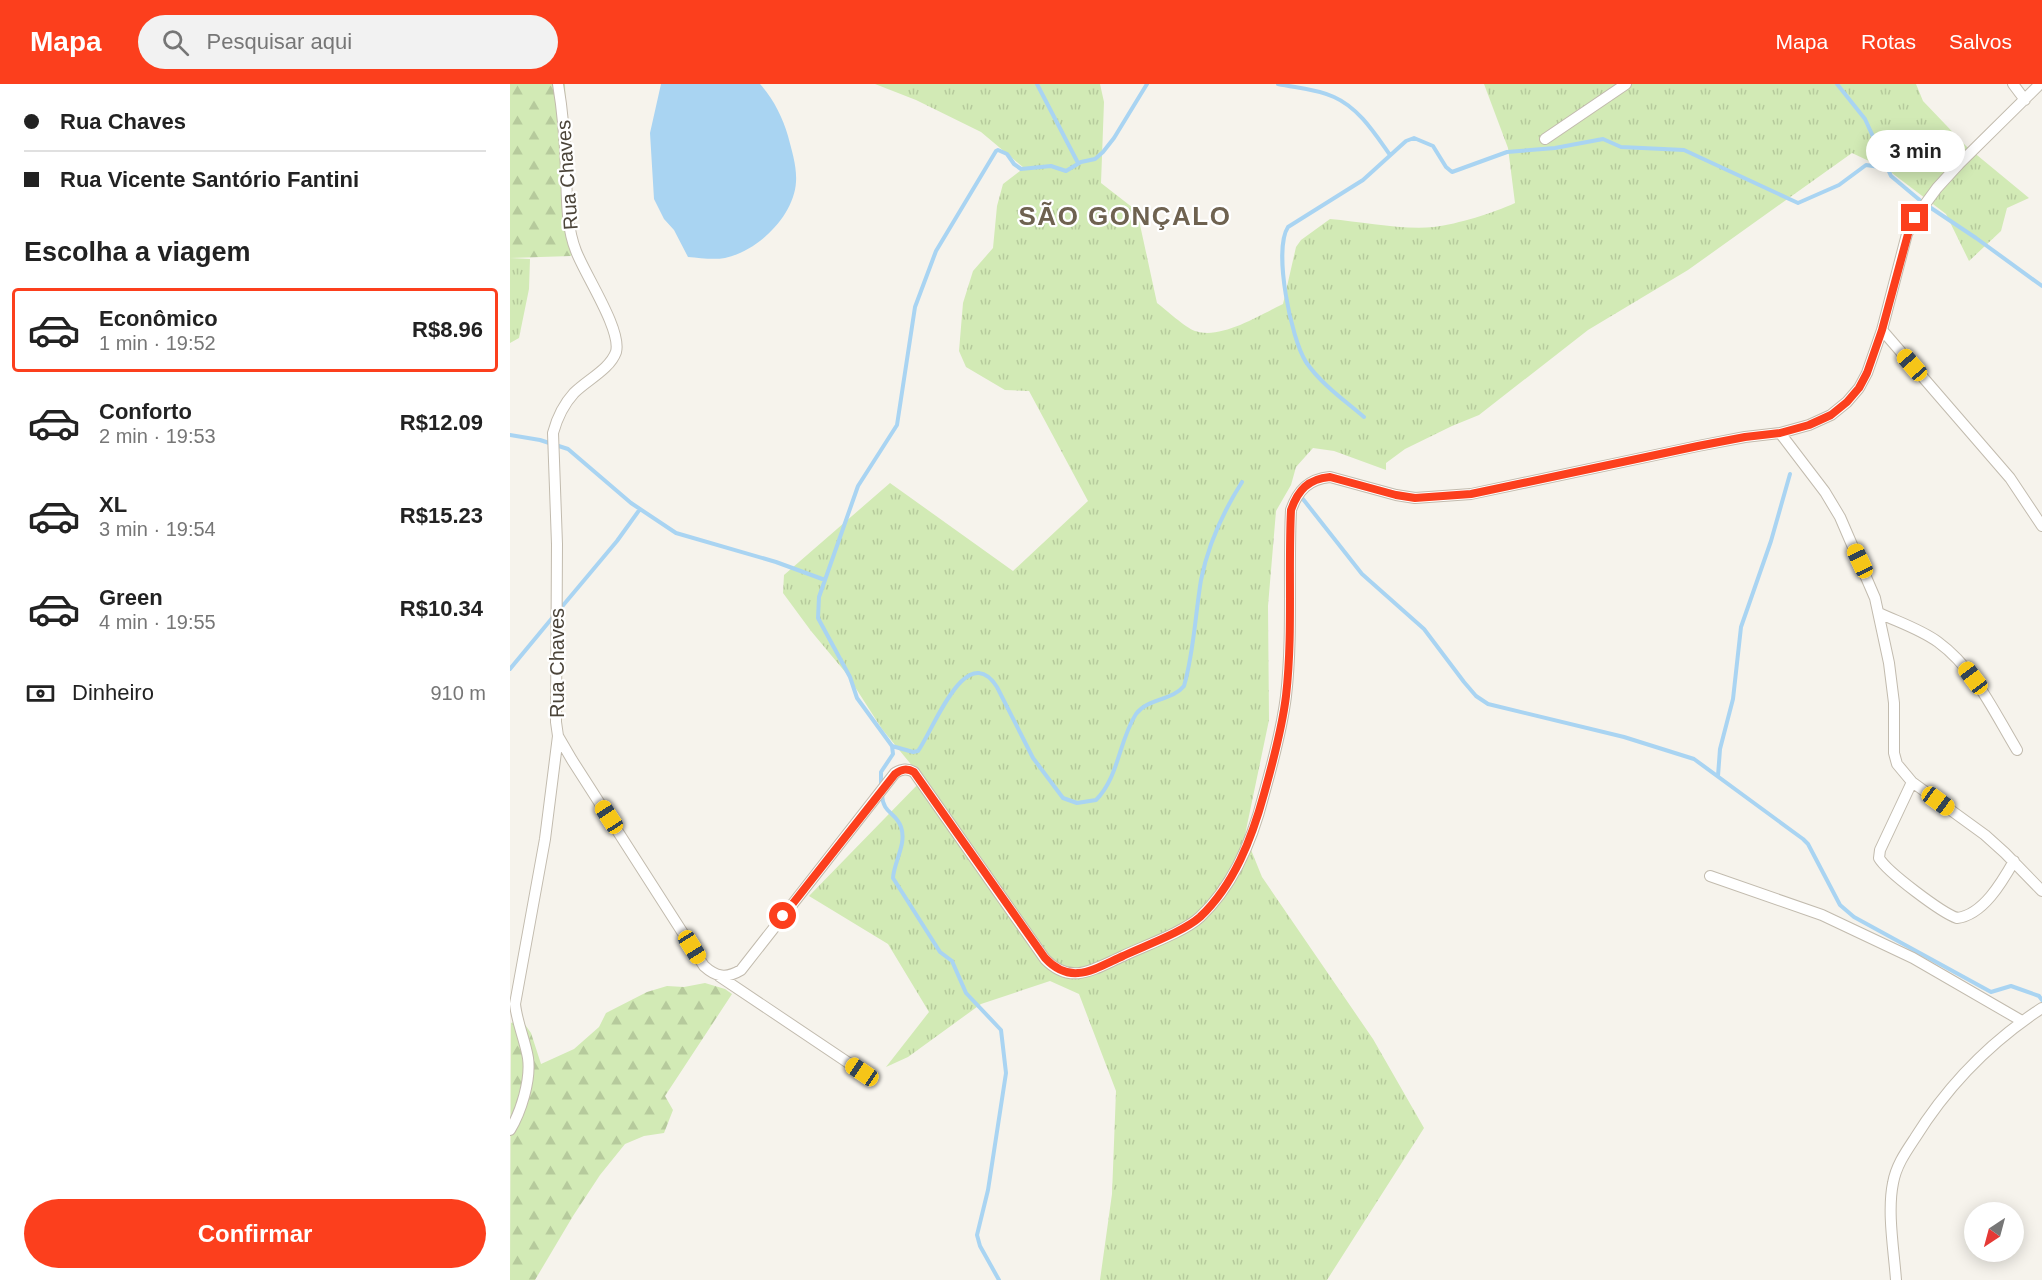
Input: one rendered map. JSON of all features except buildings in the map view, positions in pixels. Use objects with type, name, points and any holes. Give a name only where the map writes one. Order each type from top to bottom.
[{"type":"street","name":"Rua Chaves","points":[[558,84],[564,127],[572,242],[582,268],[609,316],[617,346],[611,360],[564,405],[553,433],[557,543],[556,722],[558,736],[704,966],[711,973],[719,976],[862,1072]]},
{"type":"street","points":[[1545,139],[1626,84]]},
{"type":"street","points":[[2013,84],[2025,100]]},
{"type":"street","points":[[719,976],[734,974],[741,970],[895,774],[909,769],[914,772],[1045,958],[1057,968],[1071,975],[1088,971],[1175,932],[1198,919],[1213,903],[1249,843],[1256,826],[1275,755],[1286,697],[1291,510],[1296,496],[1303,487],[1321,478],[1330,477],[1415,498],[1471,494],[1698,446],[1780,433],[1809,425],[1831,415],[1859,388],[1867,373],[1882,330],[1908,234],[1915,218],[1937,188],[1959,164],[2041,85]]},
{"type":"street","points":[[1882,330],[2010,478],[2042,526]]},
{"type":"street","points":[[1780,433],[1825,492],[1840,517],[1860,561],[1879,614],[1889,663],[1894,703],[1894,753],[1903,772],[1911,782],[1985,835],[2042,891]]},
{"type":"street","points":[[1879,614],[1936,641],[1951,653],[1982,689],[2017,750]]},
{"type":"street","points":[[510,1130],[521,1100],[529,1067],[515,1004],[545,839],[558,736]]},
{"type":"street","points":[[1911,782],[1880,850],[1879,858],[1888,869],[1927,899],[1957,918],[1966,916],[1997,889],[2014,861]]},
{"type":"street","points":[[1710,876],[1822,915],[1912,958],[2022,1021]]},
{"type":"street","points":[[1896,1280],[1892,1185],[1898,1165],[1928,1118],[1974,1061],[2022,1021],[2042,1008]]},
{"type":"green space","points":[[510,84],[565,84],[571,256],[510,258]]},
{"type":"green space","points":[[875,84],[1100,84],[1104,102],[1101,183],[1137,211],[1157,303],[1191,329],[1205,333],[1240,325],[1283,304],[1296,247],[1301,240],[1330,219],[1396,227],[1434,227],[1475,218],[1515,203],[1508,148],[1484,84],[1916,84],[1923,101],[1966,146],[2029,198],[2007,208],[2001,231],[1969,261],[1946,214],[1888,170],[1852,153],[1688,270],[1588,330],[1479,415],[1405,449],[1386,463],[1386,470],[1334,451],[1313,448],[1296,467],[1291,485],[1276,511],[1268,606],[1269,720],[1245,835],[1262,877],[1373,1039],[1424,1128],[1327,1280],[1100,1280],[1112,1194],[1116,1091],[1079,994],[1050,981],[981,1004],[908,1057],[886,1067],[929,1012],[888,944],[809,896],[923,779],[882,729],[846,673],[783,593],[784,575],[890,483],[1013,571],[1088,501],[1029,391],[1005,390],[966,367],[959,351],[963,303],[973,271],[993,248],[997,206],[1003,184],[1024,168],[981,132],[916,100]]},
{"type":"green space","points":[[510,258],[530,259],[529,289],[519,338],[510,343]]},
{"type":"green space","points":[[705,983],[725,989],[732,994],[665,1096],[673,1110],[664,1133],[644,1136],[625,1144],[600,1175],[535,1280],[510,1280],[511,1023],[521,1019],[531,1033],[541,1064],[574,1049],[599,1027],[606,1013],[647,992],[667,986],[684,987]]},
{"type":"water","points":[[661,84],[760,84],[780,115],[795,165],[794,195],[789,207],[772,230],[750,248],[721,259],[688,257],[674,230],[664,219],[654,199],[650,133]]},
{"type":"waterway","points":[[1037,84],[1078,163]]},
{"type":"waterway","points":[[881,785],[881,772],[893,754],[892,746],[857,698],[850,677],[818,618],[819,597],[858,486],[897,425],[915,307],[936,251],[996,151],[1007,154],[1021,169],[1051,166],[1066,171],[1081,162],[1095,159],[1114,138],[1147,84]]},
{"type":"waterway","points":[[1278,84],[1321,92],[1343,102],[1366,122],[1390,155]]},
{"type":"waterway","points":[[1837,84],[1865,119],[1891,176],[1922,202],[2042,286]]},
{"type":"waterway","points":[[1364,417],[1319,377],[1300,351],[1290,315],[1283,274],[1284,238],[1288,227],[1363,180],[1406,141],[1414,138],[1433,146],[1446,167],[1452,172],[1507,152],[1555,148],[1603,139],[1621,147],[1684,150],[1798,203],[1839,185],[1866,165],[1886,168]]},
{"type":"waterway","points":[[510,435],[540,440],[568,449],[631,503],[676,533],[776,562],[825,580]]},
{"type":"waterway","points":[[1718,776],[1720,749],[1733,699],[1741,627],[1771,541],[1790,474]]},
{"type":"waterway","points":[[892,746],[913,752],[918,751],[941,709],[962,680],[974,674],[985,675],[997,687],[1033,758],[1063,798],[1077,803],[1096,800],[1110,781],[1130,724],[1136,714],[1147,705],[1179,691],[1184,686],[1204,567],[1217,529],[1242,482]]},
{"type":"waterway","points":[[1299,494],[1362,574],[1424,629],[1476,696],[1488,704],[1624,737],[1694,759],[1803,839],[1808,844],[1840,905],[1854,917],[1991,992],[2011,986],[2039,996],[2042,1000]]},
{"type":"waterway","points":[[560,609],[617,541],[640,509]]},
{"type":"waterway","points":[[510,669],[553,617]]},
{"type":"waterway","points":[[882,795],[887,810],[899,822],[902,833],[893,878],[940,952],[952,961],[966,993],[1001,1030],[1006,1073],[988,1190],[977,1235],[980,1246],[999,1280]]},
{"type":"district","name":"SÃO GONÇALO","points":[[1125,216]]},
{"type":"route","points":[[783,916],[895,774],[909,769],[914,772],[1045,958],[1051,965],[1064,972],[1071,975],[1080,974],[1101,966],[1198,919],[1229,880],[1249,843],[1256,826],[1275,755],[1286,697],[1291,510],[1296,496],[1303,487],[1321,478],[1330,477],[1415,498],[1471,494],[1698,446],[1780,433],[1809,425],[1831,415],[1847,402],[1859,388],[1867,373],[1882,330],[1908,234],[1915,218]]}]
